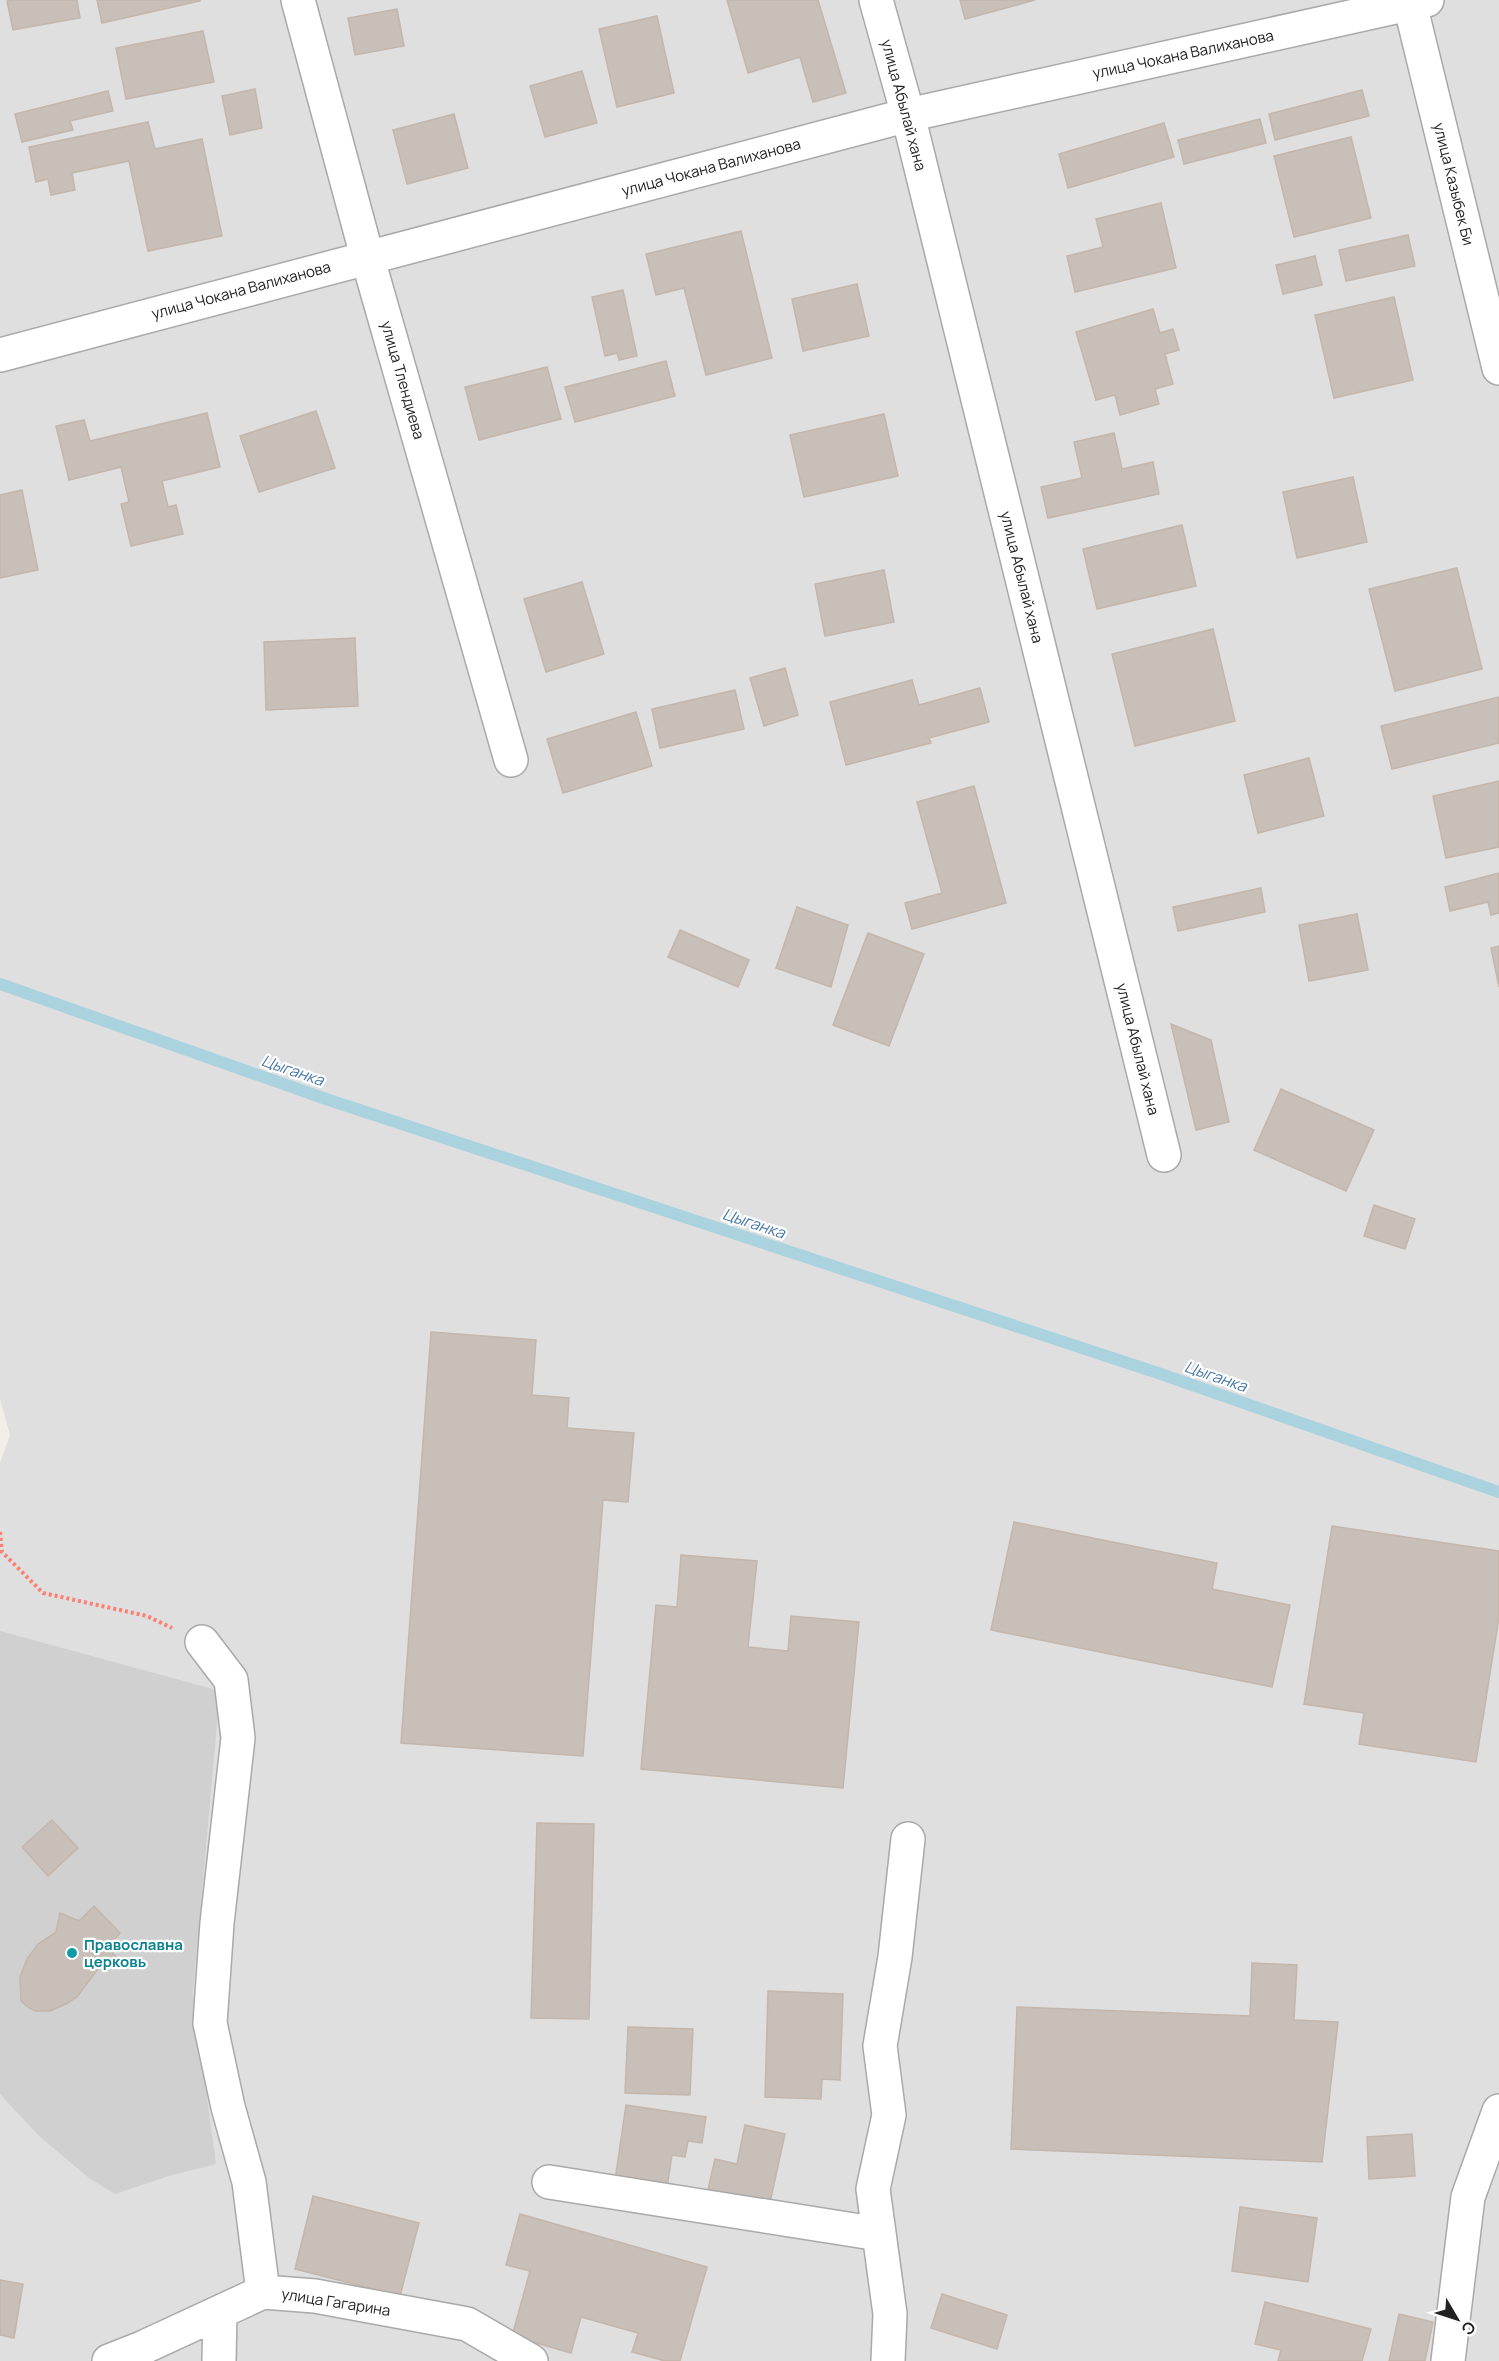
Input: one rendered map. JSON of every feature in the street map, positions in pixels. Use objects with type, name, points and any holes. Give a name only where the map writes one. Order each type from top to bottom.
[{"type":"street","name":"улица Тлендиева","points":[[298,0],[367,256],[511,760]]},
{"type":"street","name":"улица Абылай хана","points":[[876,0],[908,115],[1164,1155]]},
{"type":"street","name":"улица Чокана Валиханова","points":[[0,355],[367,256],[908,115],[1415,1]]},
{"type":"street","name":"улица Казыбек Би","points":[[1415,1],[1499,368]]},
{"type":"street","points":[[202,1642],[231,1680],[238,1738],[217,1923],[210,2022],[228,2107],[249,2182],[263,2292]]},
{"type":"street","points":[[888,2361],[890,2314],[873,2188],[889,2115],[880,2046],[896,1958],[908,1839]]},
{"type":"street","points":[[1448,2361],[1468,2197],[1499,2111]]},
{"type":"street","points":[[549,2182],[879,2234]]},
{"type":"street","name":"улица Гагарина","points":[[109,2361],[263,2292],[315,2296],[467,2324],[531,2361]]},
{"type":"street","points":[[219,2361],[220,2312]]},
{"type":"path","points":[[0,1532],[2,1552],[43,1593],[147,1616],[202,1642]]},
{"type":"shaded area","points":[[0,0],[1499,0],[1499,2361],[0,2361],[0,1463],[10,1435],[0,1399]]},
{"type":"shaded area","points":[[0,1631],[220,1691],[193,1993],[216,2164],[169,2176],[115,2194],[89,2178],[39,2136],[0,2094]]},
{"type":"building","points":[[77,0],[80,18],[13,30],[7,1]]},
{"type":"building","points":[[97,0],[200,0],[200,1],[102,23]]},
{"type":"building","points":[[727,0],[818,0],[846,93],[813,102],[800,57],[748,73]]},
{"type":"building","points":[[960,0],[1035,0],[965,19]]},
{"type":"building","points":[[397,9],[404,46],[355,55],[348,18]]},
{"type":"building","points":[[657,16],[674,93],[617,107],[599,29]]},
{"type":"building","points":[[203,31],[214,82],[126,99],[116,48]]},
{"type":"building","points":[[582,71],[597,123],[545,137],[530,86]]},
{"type":"building","points":[[255,89],[262,128],[230,135],[222,96]]},
{"type":"building","points":[[1362,90],[1369,116],[1275,140],[1269,114]]},
{"type":"building","points":[[108,91],[113,111],[70,121],[73,130],[22,142],[15,114]]},
{"type":"building","points":[[454,114],[468,168],[407,184],[393,130]]},
{"type":"building","points":[[1260,119],[1266,143],[1184,164],[1178,140]]},
{"type":"building","points":[[148,122],[155,149],[202,139],[222,236],[148,251],[129,161],[72,173],[75,190],[51,195],[48,179],[36,182],[29,147]]},
{"type":"building","points":[[1164,123],[1174,157],[1068,188],[1059,154]]},
{"type":"building","points":[[1351,137],[1371,218],[1294,237],[1274,156]]},
{"type":"building","points":[[1161,203],[1176,268],[1075,292],[1067,256],[1103,247],[1096,219]]},
{"type":"building","points":[[741,231],[772,358],[706,375],[684,288],[656,295],[646,254]]},
{"type":"building","points":[[1408,235],[1415,266],[1346,281],[1339,250]]},
{"type":"building","points":[[1315,256],[1322,285],[1283,294],[1276,265]]},
{"type":"building","points":[[857,284],[869,336],[803,351],[792,299]]},
{"type":"building","points":[[623,290],[637,356],[619,360],[617,353],[605,356],[592,297]]},
{"type":"building","points":[[1394,297],[1413,380],[1334,398],[1315,315]]},
{"type":"building","points":[[1153,309],[1160,333],[1173,329],[1179,350],[1165,354],[1173,384],[1155,389],[1159,404],[1120,415],[1115,395],[1096,400],[1076,332]]},
{"type":"building","points":[[666,361],[675,396],[575,422],[565,387]]},
{"type":"building","points":[[547,367],[561,419],[479,440],[465,387]]},
{"type":"building","points":[[316,411],[335,468],[259,492],[240,436]]},
{"type":"building","points":[[207,413],[220,467],[162,481],[168,507],[176,505],[183,534],[131,546],[121,504],[129,502],[121,467],[69,480],[56,426],[84,420],[90,441]]},
{"type":"building","points":[[884,414],[898,476],[804,497],[790,435]]},
{"type":"building","points":[[1114,433],[1122,469],[1153,462],[1159,494],[1048,518],[1041,487],[1082,478],[1074,442]]},
{"type":"building","points":[[1353,477],[1367,542],[1297,558],[1283,492]]},
{"type":"building","points":[[22,490],[38,570],[0,578],[0,495]]},
{"type":"building","points":[[1182,525],[1196,586],[1097,609],[1083,549]]},
{"type":"building","points":[[1457,568],[1482,669],[1395,691],[1369,589]]},
{"type":"building","points":[[884,570],[894,622],[825,636],[815,584]]},
{"type":"building","points":[[582,582],[604,654],[546,672],[524,599]]},
{"type":"building","points":[[1213,629],[1235,721],[1135,746],[1112,654]]},
{"type":"building","points":[[355,638],[358,706],[266,710],[264,642]]},
{"type":"building","points":[[785,668],[798,715],[764,726],[750,678]]},
{"type":"building","points":[[912,680],[919,705],[980,688],[989,722],[929,738],[931,743],[846,765],[830,702]]},
{"type":"building","points":[[735,690],[744,729],[660,748],[652,709]]},
{"type":"building","points":[[1499,697],[1499,743],[1392,769],[1381,726]]},
{"type":"building","points":[[636,712],[652,766],[563,793],[547,739]]},
{"type":"building","points":[[1309,758],[1324,816],[1258,833],[1244,775]]},
{"type":"building","points":[[1499,781],[1499,847],[1446,858],[1433,796]]},
{"type":"building","points":[[974,786],[1006,903],[912,929],[905,903],[942,893],[917,802]]},
{"type":"building","points":[[1499,873],[1499,913],[1491,915],[1488,902],[1450,911],[1445,887]]},
{"type":"building","points":[[1261,888],[1265,912],[1178,931],[1173,907]]},
{"type":"building","points":[[797,907],[848,925],[831,987],[776,968]]},
{"type":"building","points":[[1357,914],[1368,970],[1309,981],[1299,925]]},
{"type":"building","points":[[680,930],[749,960],[738,987],[668,957]]},
{"type":"building","points":[[868,933],[924,954],[889,1046],[833,1025]]},
{"type":"building","points":[[1499,946],[1499,987],[1491,948]]},
{"type":"building","points":[[1171,1024],[1211,1040],[1229,1122],[1196,1130]]},
{"type":"building","points":[[1281,1089],[1374,1130],[1346,1191],[1254,1150]]},
{"type":"building","points":[[1374,1205],[1415,1219],[1405,1249],[1364,1236]]},
{"type":"building","points":[[431,1332],[536,1340],[532,1395],[569,1398],[567,1428],[634,1433],[628,1502],[603,1500],[583,1756],[401,1743]]},
{"type":"building","points":[[1014,1522],[1217,1563],[1212,1589],[1290,1605],[1272,1687],[991,1630]]},
{"type":"building","points":[[1332,1526],[1499,1551],[1499,1617],[1476,1762],[1359,1744],[1364,1713],[1304,1704]]},
{"type":"building","points":[[681,1555],[757,1561],[748,1647],[788,1651],[791,1616],[859,1622],[843,1788],[641,1769],[656,1605],[677,1607]]},
{"type":"building","points":[[52,1820],[78,1848],[48,1876],[22,1847]]},
{"type":"building","points":[[537,1823],[594,1824],[589,2019],[531,2018]]},
{"type":"building","name":"Православна церковь","points":[[94,1906],[120,1933],[107,1947],[118,1959],[97,1970],[77,1997],[66,2004],[50,2011],[35,2011],[26,2006],[21,2001],[20,1977],[27,1959],[38,1944],[56,1932],[60,1913],[79,1921]]},
{"type":"building","points":[[1252,1963],[1297,1965],[1294,2020],[1338,2022],[1322,2162],[1011,2149],[1017,2007],[1250,2016]]},
{"type":"building","points":[[768,1991],[843,1994],[840,2080],[822,2079],[821,2099],[765,2097]]},
{"type":"building","points":[[628,2027],[693,2029],[690,2095],[625,2093]]},
{"type":"building","points":[[626,2105],[706,2117],[702,2143],[688,2141],[685,2157],[672,2155],[667,2188],[615,2180]]},
{"type":"building","points":[[745,2125],[785,2134],[769,2207],[707,2194],[715,2159],[737,2164]]},
{"type":"building","points":[[1412,2134],[1415,2176],[1369,2179],[1367,2137]]},
{"type":"building","points":[[313,2196],[419,2223],[400,2296],[295,2269]]},
{"type":"building","points":[[1240,2207],[1317,2218],[1308,2282],[1232,2271]]},
{"type":"building","points":[[520,2214],[707,2267],[680,2361],[665,2361],[632,2352],[638,2333],[581,2317],[571,2353],[512,2336],[530,2271],[506,2265]]},
{"type":"building","points":[[0,2280],[23,2284],[14,2338],[0,2335]]},
{"type":"building","points":[[942,2294],[1007,2315],[997,2349],[931,2328]]},
{"type":"building","points":[[1265,2302],[1371,2329],[1362,2361],[1278,2361],[1281,2350],[1255,2344]]},
{"type":"building","points":[[1399,2314],[1433,2322],[1425,2361],[1389,2361]]},
{"type":"waterway","name":"Цыганка","points":[[0,984],[326,1099],[1158,1373],[1499,1492]]},
{"type":"place","name":"Православна церковь","points":[[72,1953]]}]
